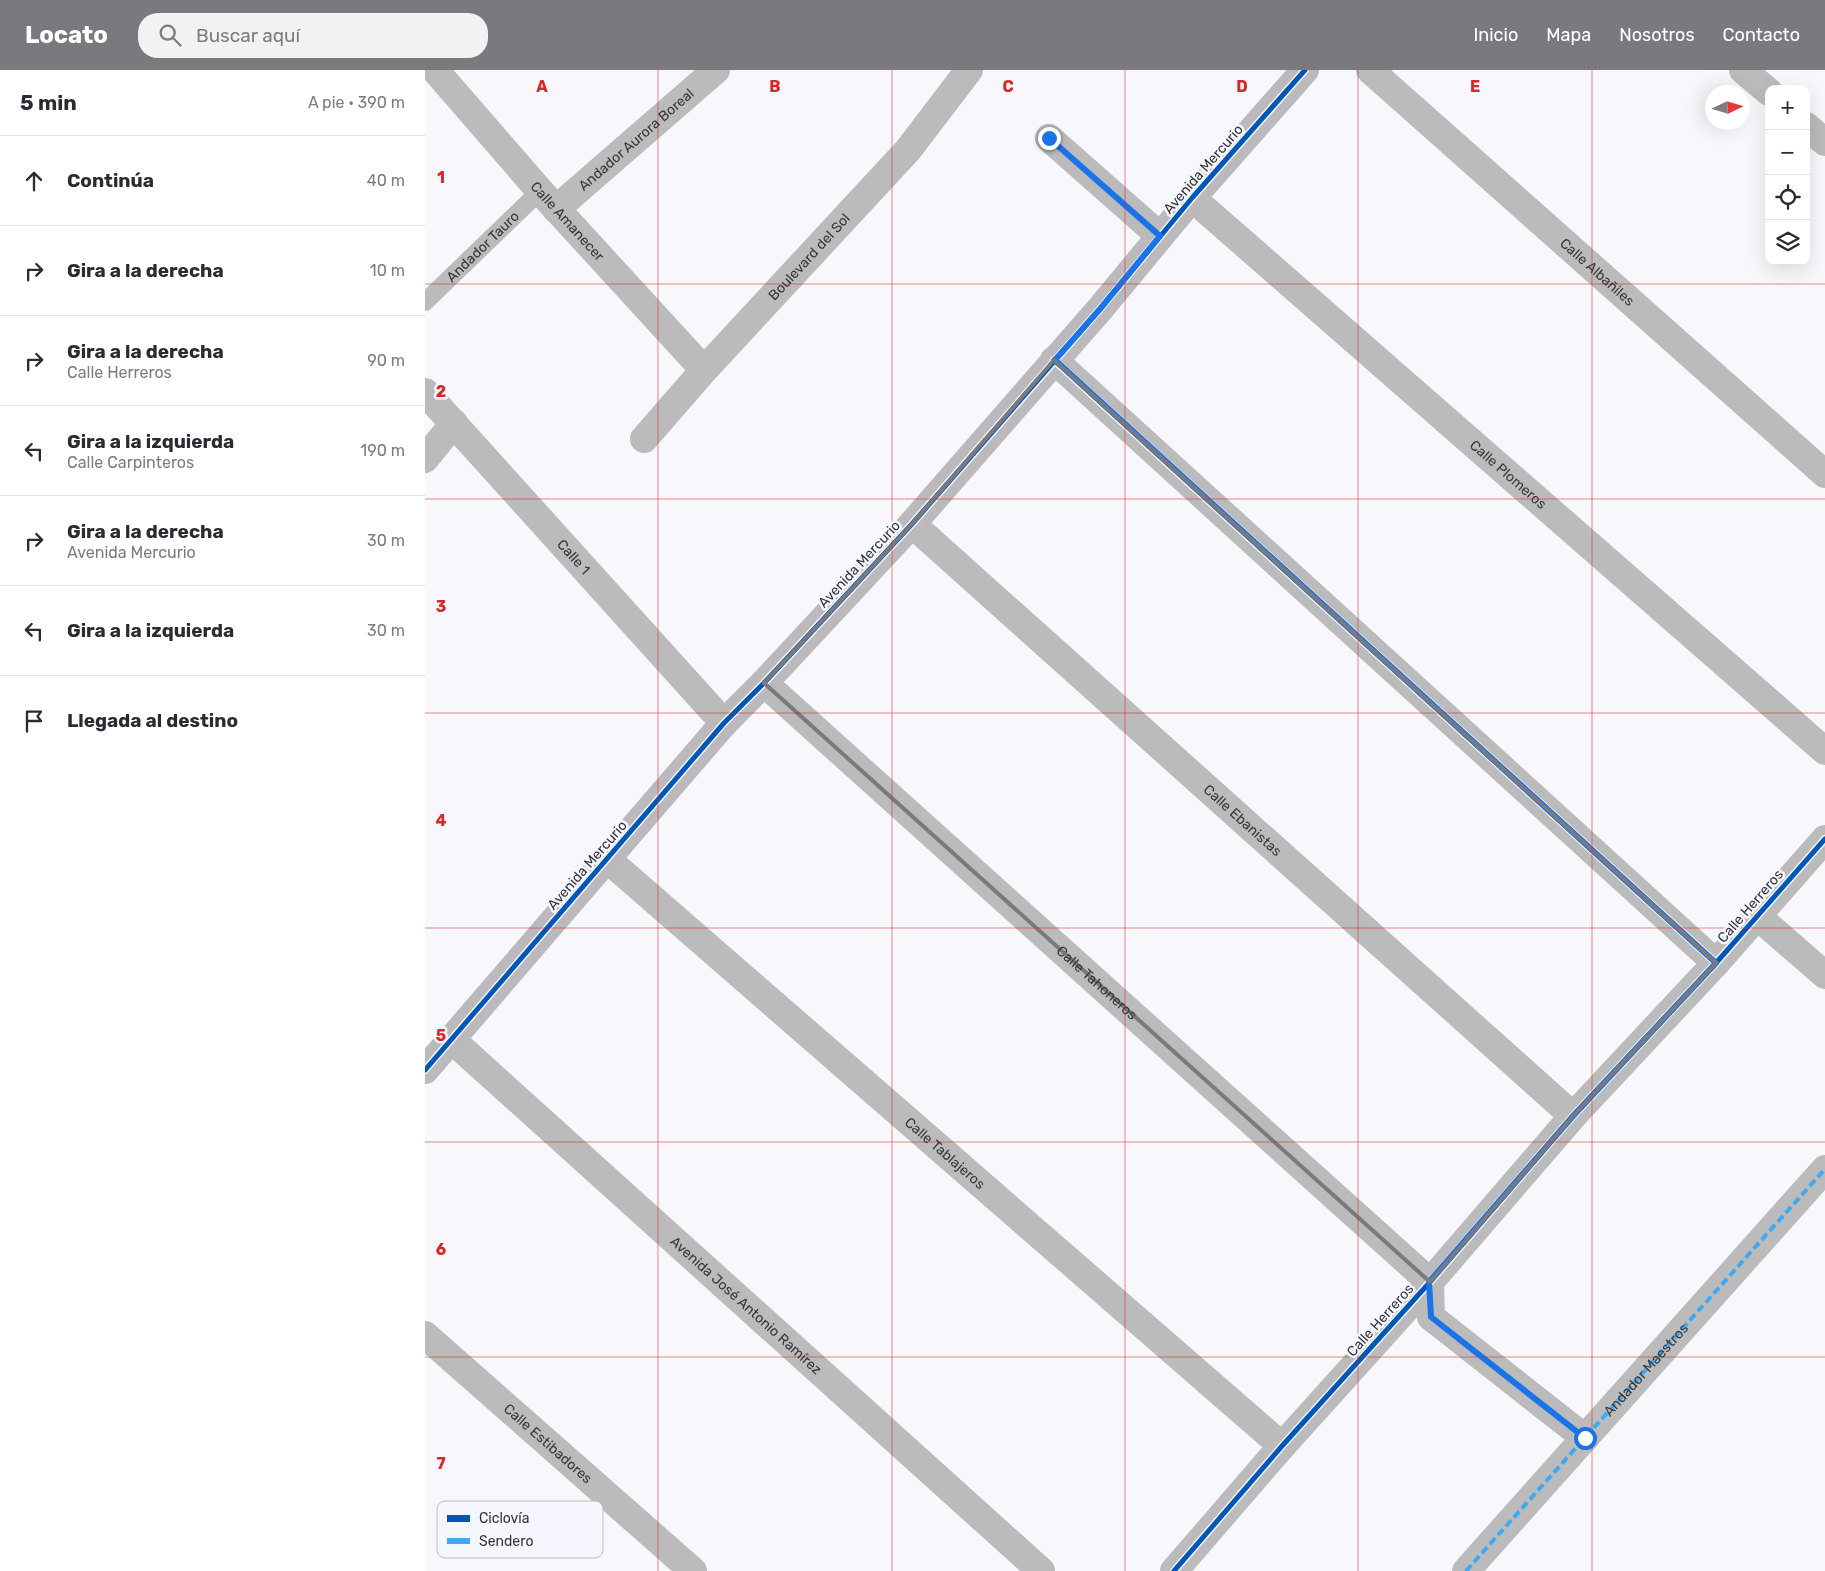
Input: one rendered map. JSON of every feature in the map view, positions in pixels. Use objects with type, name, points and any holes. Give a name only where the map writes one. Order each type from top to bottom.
[{"type":"street","name":"Calle Amanecer","points":[[436,70],[548,200],[704,370]]},
{"type":"street","name":"Andador Aurora Boreal","points":[[548,200],[716,70]]},
{"type":"street","name":"Avenida Mercurio","points":[[425,1070],[724,723],[764,683],[912,524],[1100,309],[1192,198],[1305,70]]},
{"type":"street","name":"Calle Albañiles","points":[[1370,70],[1825,474]]},
{"type":"street","points":[[1743,70],[1765,89]]},
{"type":"street","name":"Boulevard del Sol","points":[[644,439],[704,370],[909,150],[955,76]]},
{"type":"street","points":[[1810,129],[1825,142]]},
{"type":"street","points":[[1049,138],[1160,236]]},
{"type":"street","name":"Calle Plomeros","points":[[1192,198],[1825,751]]},
{"type":"street","points":[[1055,360],[1716,963]]},
{"type":"street","name":"Calle 1","points":[[425,392],[724,723]]},
{"type":"street","points":[[425,459],[454,423]]},
{"type":"street","name":"Calle Ebanistas","points":[[912,524],[1573,1116]]},
{"type":"street","name":"Calle Tahoneros","points":[[764,683],[1429,1282]]},
{"type":"street","name":"Calle Herreros","points":[[1174,1571],[1281,1446],[1429,1282],[1573,1116],[1716,963],[1825,838]]},
{"type":"street","name":"Calle Tablajeros","points":[[607,859],[1281,1446]]},
{"type":"street","points":[[1757,916],[1825,975]]},
{"type":"street","name":"Avenida José Antonio Ramírez","points":[[452,1040],[1041,1571]]},
{"type":"street","name":"Andador Maestros","points":[[1466,1571],[1825,1169]]},
{"type":"street","points":[[1429,1282],[1431,1317],[1585,1438]]},
{"type":"street","name":"Calle Estibadores","points":[[425,1335],[693,1571]]},
{"type":"lane","name":"Andador Tauro","points":[[425,302],[548,200]]},
{"type":"highlighted area","points":[[1054,360],[1716,963],[1573,1116],[1430,1282],[764,683],[912,524]]},
{"type":"marked path","points":[[1466,1571],[1825,1169]]},
{"type":"marked path","points":[[1430,1282],[1431,1317],[1585,1438]]},
{"type":"cycle path","points":[[425,1070],[724,723],[764,683],[912,524],[1100,309],[1192,198],[1305,70]]},
{"type":"cycle path","points":[[1054,360],[1716,963]]},
{"type":"cycle path","points":[[1174,1571],[1282,1446],[1430,1282],[1573,1116],[1716,963],[1825,839]]},
{"type":"route","points":[[1049,138],[1160,236],[1055,360],[1716,963],[1573,1116],[1429,1282],[1431,1317],[1585,1438]]}]
